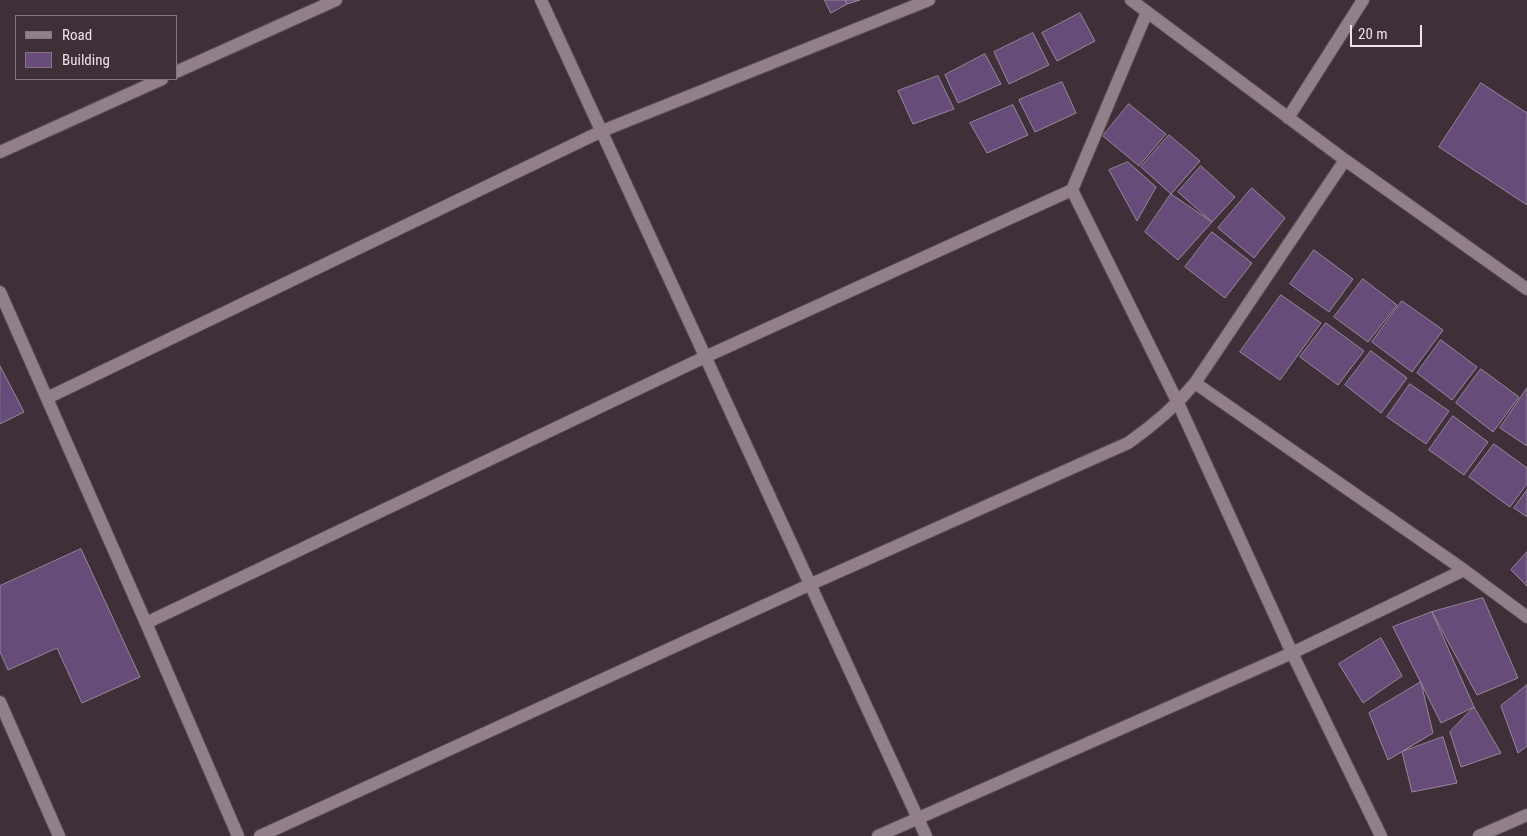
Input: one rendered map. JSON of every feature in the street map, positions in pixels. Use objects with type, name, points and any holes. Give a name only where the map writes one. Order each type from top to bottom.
[{"type":"street","points":[[178,71],[336,0]]},
{"type":"street","points":[[541,0],[926,836]]},
{"type":"street","points":[[47,398],[602,131],[929,0]]},
{"type":"street","points":[[1131,0],[1345,160],[1527,289]]},
{"type":"street","points":[[1288,118],[1364,0]]},
{"type":"street","points":[[146,623],[705,357],[1072,190],[1146,12]]},
{"type":"street","points":[[0,152],[160,80]]},
{"type":"street","points":[[260,836],[809,585],[1120,446],[1155,425],[1195,383],[1345,160]]},
{"type":"street","points":[[1072,190],[1178,403],[1292,653],[1381,836]]},
{"type":"street","points":[[0,292],[3,309],[47,398],[238,836]]},
{"type":"street","points":[[1195,383],[1464,570],[1527,617]]},
{"type":"street","points":[[878,836],[1292,653],[1464,570]]},
{"type":"street","points":[[0,702],[59,836]]},
{"type":"street","points":[[1479,836],[1527,815]]},
{"type":"building","points":[[825,0],[845,0],[847,4],[831,13]]},
{"type":"building","points":[[846,0],[860,0],[847,4]]},
{"type":"building","points":[[1080,13],[1095,41],[1057,61],[1042,33]]},
{"type":"building","points":[[1033,33],[1049,65],[1009,84],[994,52]]},
{"type":"building","points":[[985,54],[1001,84],[958,103],[945,75]]},
{"type":"building","points":[[938,76],[954,109],[913,124],[898,91]]},
{"type":"building","points":[[1062,82],[1076,113],[1035,132],[1019,100]]},
{"type":"building","points":[[1481,83],[1527,113],[1527,205],[1439,147]]},
{"type":"building","points":[[1129,104],[1166,134],[1139,166],[1103,136]]},
{"type":"building","points":[[1013,105],[1028,135],[987,153],[970,123]]},
{"type":"building","points":[[1169,135],[1200,161],[1171,194],[1141,167]]},
{"type":"building","points":[[1128,162],[1156,187],[1137,221],[1109,170]]},
{"type":"building","points":[[1201,166],[1235,197],[1212,222],[1178,192]]},
{"type":"building","points":[[1252,188],[1285,218],[1254,258],[1218,228]]},
{"type":"building","points":[[1171,194],[1212,222],[1178,260],[1145,232]]},
{"type":"building","points":[[1212,232],[1252,263],[1225,298],[1185,267]]},
{"type":"building","points":[[1314,250],[1353,279],[1329,312],[1290,284]]},
{"type":"building","points":[[1363,279],[1397,305],[1368,342],[1334,317]]},
{"type":"building","points":[[1281,295],[1321,323],[1280,380],[1240,352]]},
{"type":"building","points":[[1402,301],[1443,330],[1412,372],[1372,342]]},
{"type":"building","points":[[1326,323],[1364,351],[1338,385],[1300,357]]},
{"type":"building","points":[[1441,340],[1477,367],[1452,400],[1417,373]]},
{"type":"building","points":[[1371,351],[1407,378],[1381,413],[1345,385]]},
{"type":"building","points":[[0,366],[24,412],[0,424]]},
{"type":"building","points":[[1481,369],[1519,397],[1493,432],[1456,403]]},
{"type":"building","points":[[1410,384],[1449,411],[1426,444],[1387,417]]},
{"type":"building","points":[[1527,388],[1527,446],[1500,428]]},
{"type":"building","points":[[1453,416],[1488,442],[1464,475],[1429,450]]},
{"type":"building","points":[[1494,444],[1527,468],[1527,484],[1510,507],[1469,477]]},
{"type":"building","points":[[1527,490],[1527,517],[1514,508]]},
{"type":"building","points":[[81,549],[140,677],[82,703],[57,648],[8,670],[0,652],[0,586]]},
{"type":"building","points":[[1527,552],[1527,586],[1511,570]]},
{"type":"building","points":[[1483,598],[1518,678],[1477,695],[1432,612]]},
{"type":"building","points":[[1432,612],[1474,707],[1441,723],[1393,627]]},
{"type":"building","points":[[1381,638],[1402,676],[1363,703],[1339,664]]},
{"type":"building","points":[[1421,682],[1433,733],[1388,760],[1369,713]]},
{"type":"building","points":[[1527,685],[1527,746],[1518,753],[1501,706]]},
{"type":"building","points":[[1474,707],[1501,753],[1461,767],[1450,732]]},
{"type":"building","points":[[1443,737],[1457,783],[1412,792],[1402,752]]}]
